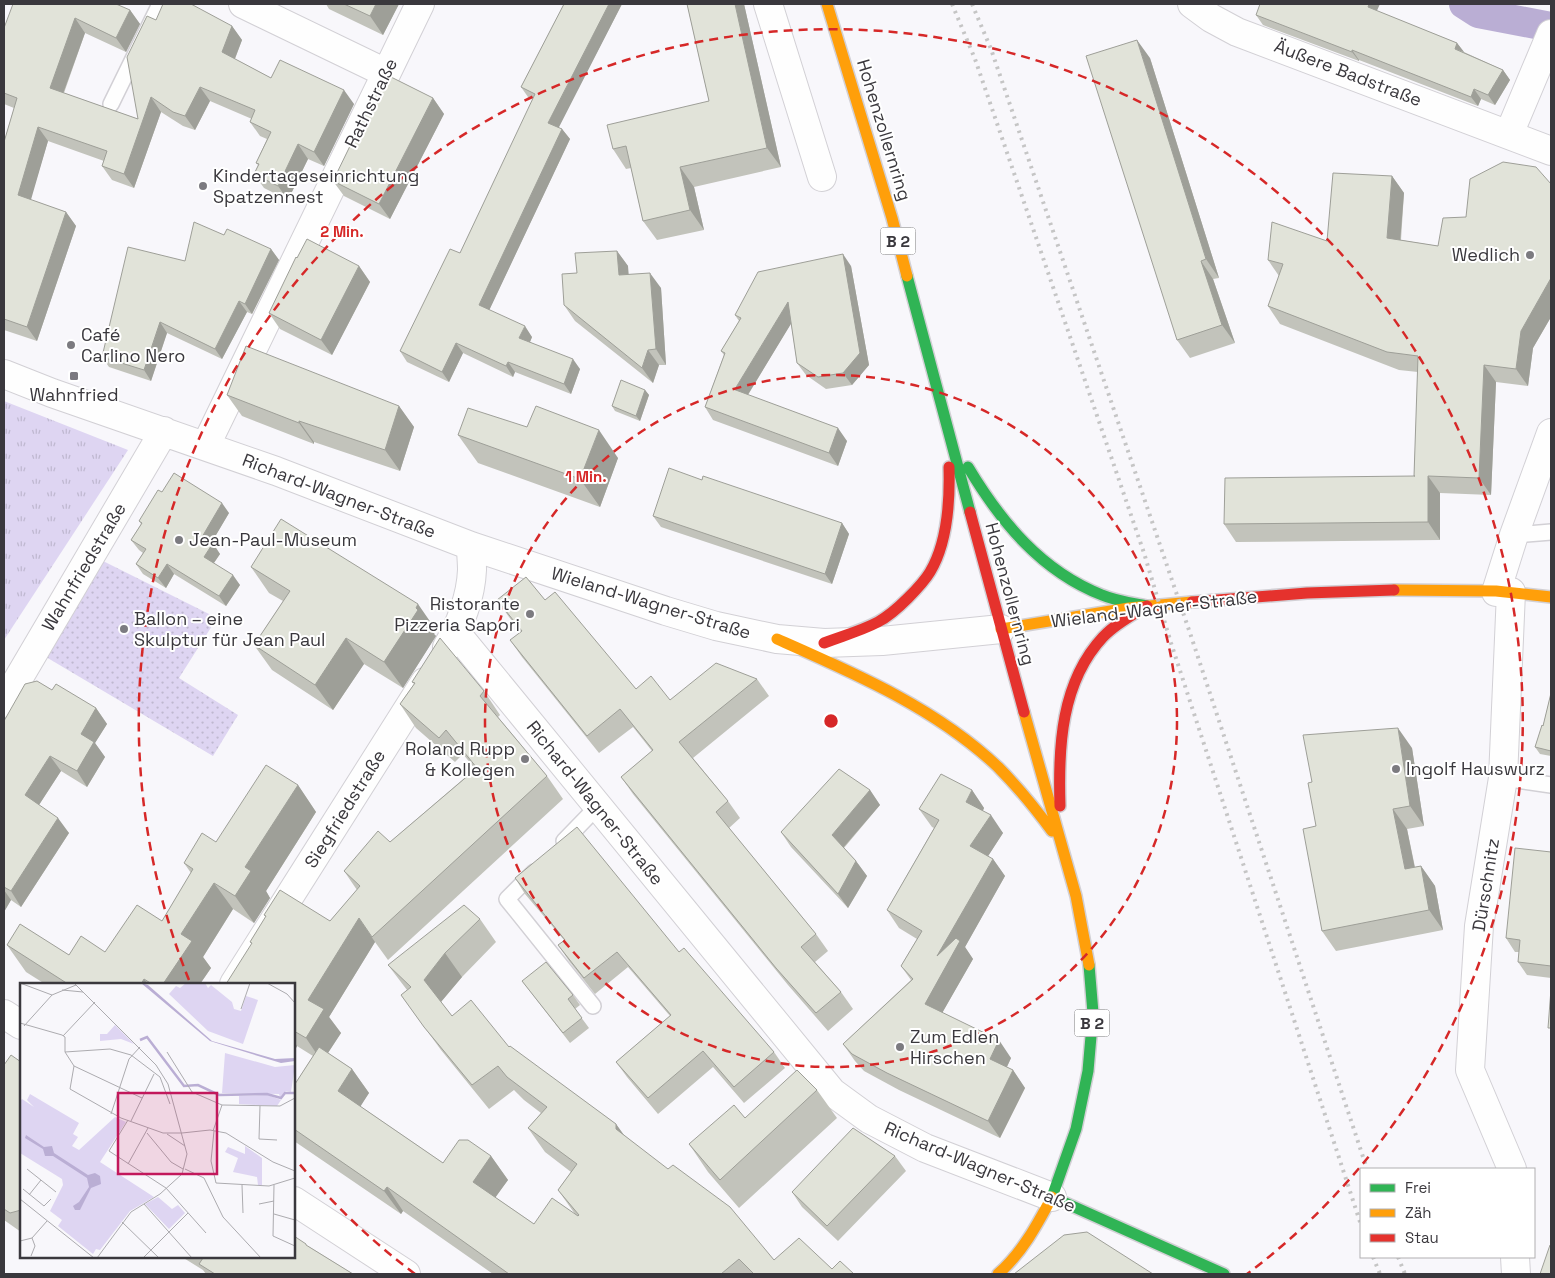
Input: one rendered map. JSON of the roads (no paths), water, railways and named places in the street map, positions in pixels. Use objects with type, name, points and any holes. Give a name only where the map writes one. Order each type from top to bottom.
[{"type":"main road","name":"Hohenzollernring","points":[[827,4],[892,218],[1015,682],[1076,896],[1088,958],[1093,1013],[1088,1071],[1076,1129],[1052,1197],[1031,1236],[998,1274]]},
{"type":"main road","points":[[947,428],[984,495],[1014,534],[1043,562],[1074,582],[1103,595],[1147,606]]},
{"type":"main road","points":[[824,643],[887,616],[931,572],[940,550],[947,515],[950,476],[947,428]]},
{"type":"main road","name":"Wieland-Wagner-Straße","points":[[1001,629],[1147,606],[1350,591],[1447,590],[1504,592],[1550,601]]},
{"type":"main road","points":[[1062,847],[1059,790],[1060,742],[1068,700],[1080,670],[1104,637],[1125,619],[1147,606]]},
{"type":"main road","points":[[777,639],[836,664],[874,683],[912,705],[970,744],[999,768],[1042,816],[1062,847]]},
{"type":"main road","name":"Richard-Wagner-Straße","points":[[1052,1197],[1224,1274]]},
{"type":"street","points":[[243,4],[386,73]]},
{"type":"street","name":"Rathstraße","points":[[206,445],[420,4]]},
{"type":"street","points":[[768,4],[822,178]]},
{"type":"street","name":"Äußere Badstraße","points":[[1192,4],[1211,18],[1237,32],[1551,151]]},
{"type":"street","points":[[1509,134],[1547,43]]},
{"type":"street","name":"Richard-Wagner-Straße","points":[[4,374],[52,393],[285,474],[471,546]]},
{"type":"street","name":"Wahnfriedstraße","points":[[4,703],[164,431]]},
{"type":"street","name":"Dürschnitz","points":[[1512,1168],[1470,1070],[1479,926],[1503,778],[1504,592],[1514,535],[1551,433]]},
{"type":"street","points":[[456,633],[468,593],[472,570],[471,546]]},
{"type":"street","name":"Wieland-Wagner-Straße","points":[[471,546],[666,611],[716,626],[777,639],[824,643],[882,641],[1001,629]]},
{"type":"street","name":"Richard-Wagner-Straße","points":[[456,633],[832,1092],[869,1119],[925,1148],[1052,1197]]},
{"type":"street","name":"Siegfriedstraße","points":[[235,983],[456,633]]},
{"type":"street","points":[[4,1014],[20,1024]]},
{"type":"street","points":[[295,1203],[406,1274]]},
{"type":"street","points":[[1515,1258],[1516,1274]]},
{"type":"lane","points":[[111,104],[160,4]]},
{"type":"lane","points":[[1514,535],[1551,532]]},
{"type":"lane","points":[[1503,778],[1551,785]]},
{"type":"lane","points":[[556,849],[598,806]]},
{"type":"lane","points":[[542,863],[507,899],[593,1006]]},
{"type":"waterway","points":[[1464,4],[1478,13],[1551,27]]},
{"type":"railway","points":[[952,4],[975,59],[1144,553],[1171,643],[1360,1222]]},
{"type":"railway","points":[[972,4],[991,49],[1191,636],[1367,1168]]},
{"type":"railway","points":[[1373,1258],[1380,1274]]},
{"type":"railway","points":[[1398,1258],[1405,1274]]},
{"type":"place","name":"Kindertageseinrichtung Spatzennest","points":[[203,186]]},
{"type":"place","name":"Wedlich","points":[[1530,255]]},
{"type":"place","name":"Café Carlino Nero","points":[[71,345]]},
{"type":"place","name":"Wahnfried","points":[[74,376]]},
{"type":"place","name":"Jean-Paul-Museum","points":[[179,540]]},
{"type":"place","name":"Ristorante Pizzeria Sapori","points":[[530,614]]},
{"type":"place","name":"Ballon – eine Skulptur für Jean Paul","points":[[124,629]]},
{"type":"place","name":"Roland Rupp & Kollegen","points":[[525,759]]},
{"type":"place","name":"Ingolf Hauswurz","points":[[1396,769]]},
{"type":"place","name":"Zum Edlen Hirschen","points":[[900,1047]]}]
